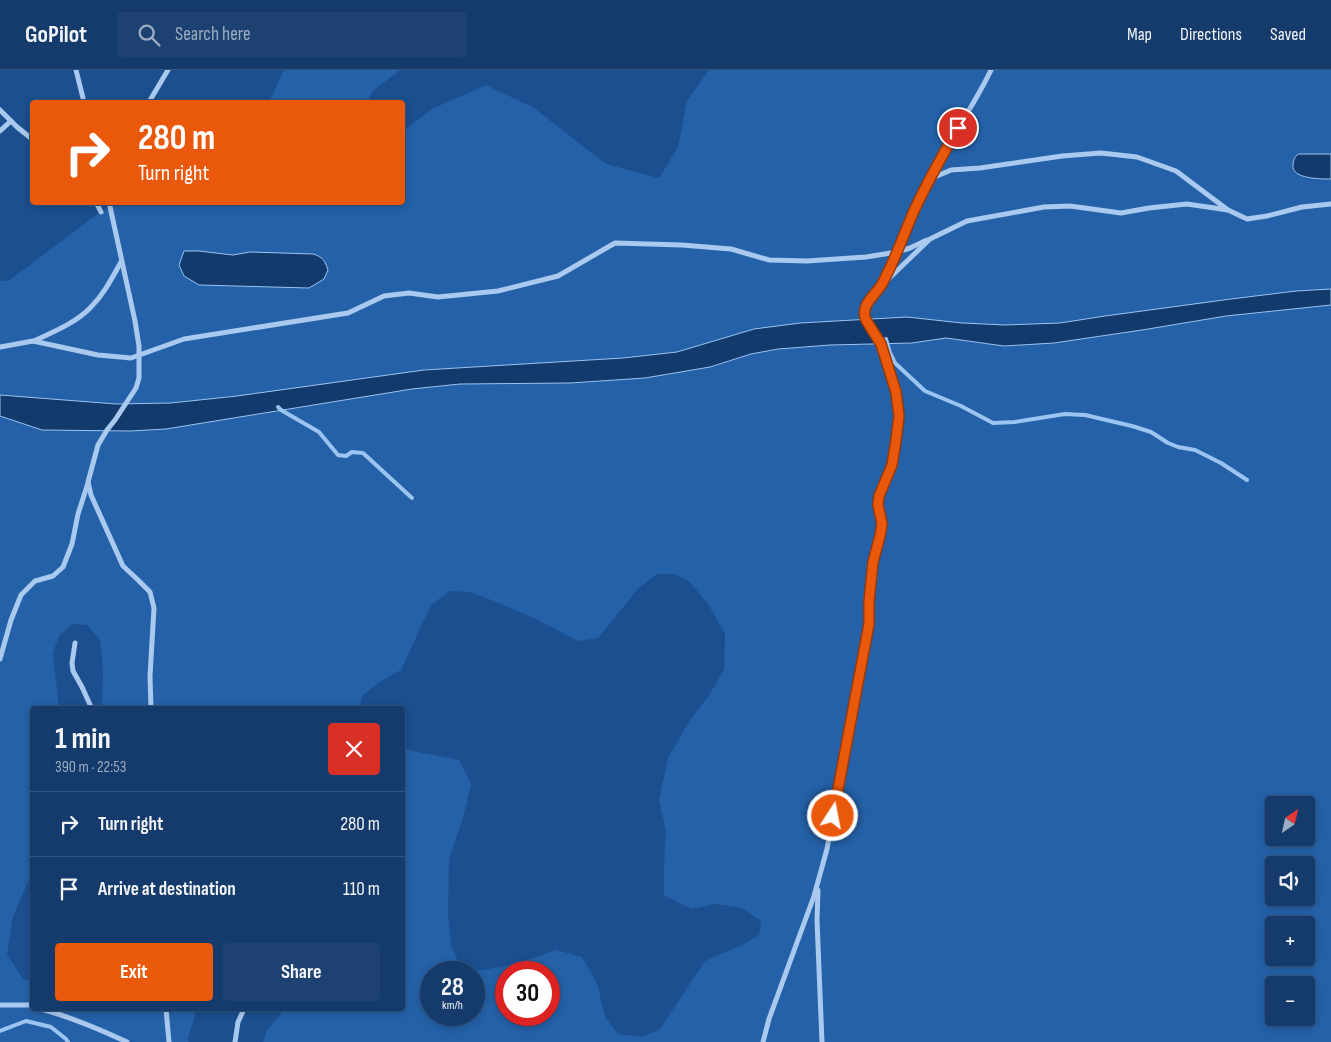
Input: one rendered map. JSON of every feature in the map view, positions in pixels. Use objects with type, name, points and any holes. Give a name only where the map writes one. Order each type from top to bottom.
[{"type":"street","points":[[76,70],[84,100]]},
{"type":"street","points":[[150,100],[168,70]]},
{"type":"street","points":[[880,287],[919,200],[991,70]]},
{"type":"street","points":[[0,110],[30,137]]},
{"type":"street","points":[[0,131],[11,121]]},
{"type":"street","points":[[930,179],[951,170],[1101,153],[1138,157],[1176,170],[1228,210],[1246,220],[1302,207],[1331,204]]},
{"type":"street","points":[[33,341],[98,355],[131,358],[184,339],[348,314],[384,296],[409,293],[438,297],[498,291],[558,276],[615,243],[731,249],[769,260],[798,261],[866,257],[897,252],[910,248],[968,221],[1044,207],[1070,206],[1121,213],[1187,204],[1228,210]]},
{"type":"street","points":[[98,205],[101,212]]},
{"type":"street","points":[[0,659],[11,620],[21,595],[35,581],[53,576],[63,567],[72,544],[78,514],[98,445],[136,388],[139,378],[139,354],[135,321],[110,205]]},
{"type":"street","points":[[763,1042],[769,1019],[814,896],[837,800],[869,624],[873,562],[882,524],[878,505],[879,496],[892,465],[897,432],[899,416],[896,392],[881,344],[865,316],[866,304],[880,287],[930,239]]},
{"type":"street","points":[[0,348],[33,341],[74,321],[90,309],[108,286],[121,261]]},
{"type":"street","points":[[88,482],[91,495],[123,566],[150,592],[154,608],[150,676],[151,706]]},
{"type":"street","points":[[75,643],[72,663],[73,671],[91,706]]},
{"type":"street","points":[[818,882],[822,1042]]},
{"type":"street","points":[[0,1005],[30,1005]]},
{"type":"street","points":[[48,1011],[127,1042]]},
{"type":"street","points":[[166,1011],[169,1042]]},
{"type":"street","points":[[235,1042],[238,1022],[243,1011]]},
{"type":"shaded area","points":[[284,70],[400,70],[373,91],[368,100],[270,100]]},
{"type":"shaded area","points":[[709,70],[1331,70],[1331,154],[1298,154],[1312,178],[1331,179],[1331,289],[1231,299],[1060,323],[1005,325],[962,323],[907,317],[800,323],[754,329],[677,352],[623,358],[424,370],[237,396],[171,403],[116,404],[0,395],[0,281],[10,280],[103,210],[119,205],[405,205],[405,130],[434,108],[486,85],[534,108],[606,164],[659,178],[678,147],[687,101]],"holes":[[[199,251],[233,255],[250,252],[313,254],[324,279],[184,252]]]},
{"type":"shaded area","points":[[1298,154],[1331,154],[1331,179],[1302,176],[1297,173],[1294,170],[1293,163]]},
{"type":"shaded area","points":[[184,251],[233,255],[250,252],[313,254],[323,260],[328,270],[324,279],[309,288],[199,285],[184,276],[179,265]]},
{"type":"shaded area","points":[[1331,289],[1331,305],[1226,316],[1054,343],[1004,346],[946,338],[912,343],[830,345],[778,349],[751,354],[710,367],[645,378],[570,383],[460,384],[412,389],[166,429],[130,431],[42,430],[0,416],[0,395],[116,404],[171,403],[237,396],[424,370],[623,358],[677,352],[754,329],[800,323],[907,317],[962,323],[1005,325],[1060,323],[1231,299]]},
{"type":"shaded area","points":[[1331,305],[1331,1042],[263,1042],[267,1030],[283,1011],[405,1011],[405,749],[459,760],[471,784],[463,818],[449,859],[448,915],[451,946],[458,961],[420,961],[420,1026],[485,1026],[485,970],[495,968],[495,1026],[560,1026],[560,961],[525,961],[556,950],[582,957],[597,983],[605,1017],[618,1034],[643,1037],[660,1029],[705,961],[742,945],[759,935],[761,921],[742,908],[715,904],[692,909],[664,895],[666,831],[659,800],[668,758],[690,720],[710,694],[724,669],[725,634],[708,604],[689,581],[674,574],[657,574],[638,589],[598,638],[578,641],[536,619],[499,603],[470,592],[450,591],[431,605],[401,670],[378,683],[362,696],[360,706],[102,706],[103,672],[100,640],[87,625],[73,624],[59,636],[53,653],[59,706],[30,706],[30,878],[13,916],[7,954],[23,979],[30,980],[30,1011],[196,1011],[188,1038],[189,1042],[0,1042],[0,416],[42,430],[130,431],[166,429],[412,389],[460,384],[570,383],[645,378],[710,367],[751,354],[778,349],[830,345],[912,343],[946,338],[1004,346],[1054,343],[1226,316]]},
{"type":"waterway","points":[[886,339],[895,363],[925,391],[961,406],[993,423],[1015,422],[1065,414],[1085,415],[1151,432],[1168,443],[1195,450],[1221,463],[1247,480]]},
{"type":"waterway","points":[[278,407],[319,432],[338,455],[346,456],[352,452],[363,453],[412,498]]},
{"type":"waterway","points":[[0,1031],[26,1021],[51,1027],[68,1042]]},
{"type":"route","points":[[833,816],[869,624],[873,562],[882,524],[878,505],[879,496],[892,465],[899,416],[896,392],[881,344],[866,320],[866,304],[880,287],[919,200],[958,128]]}]
